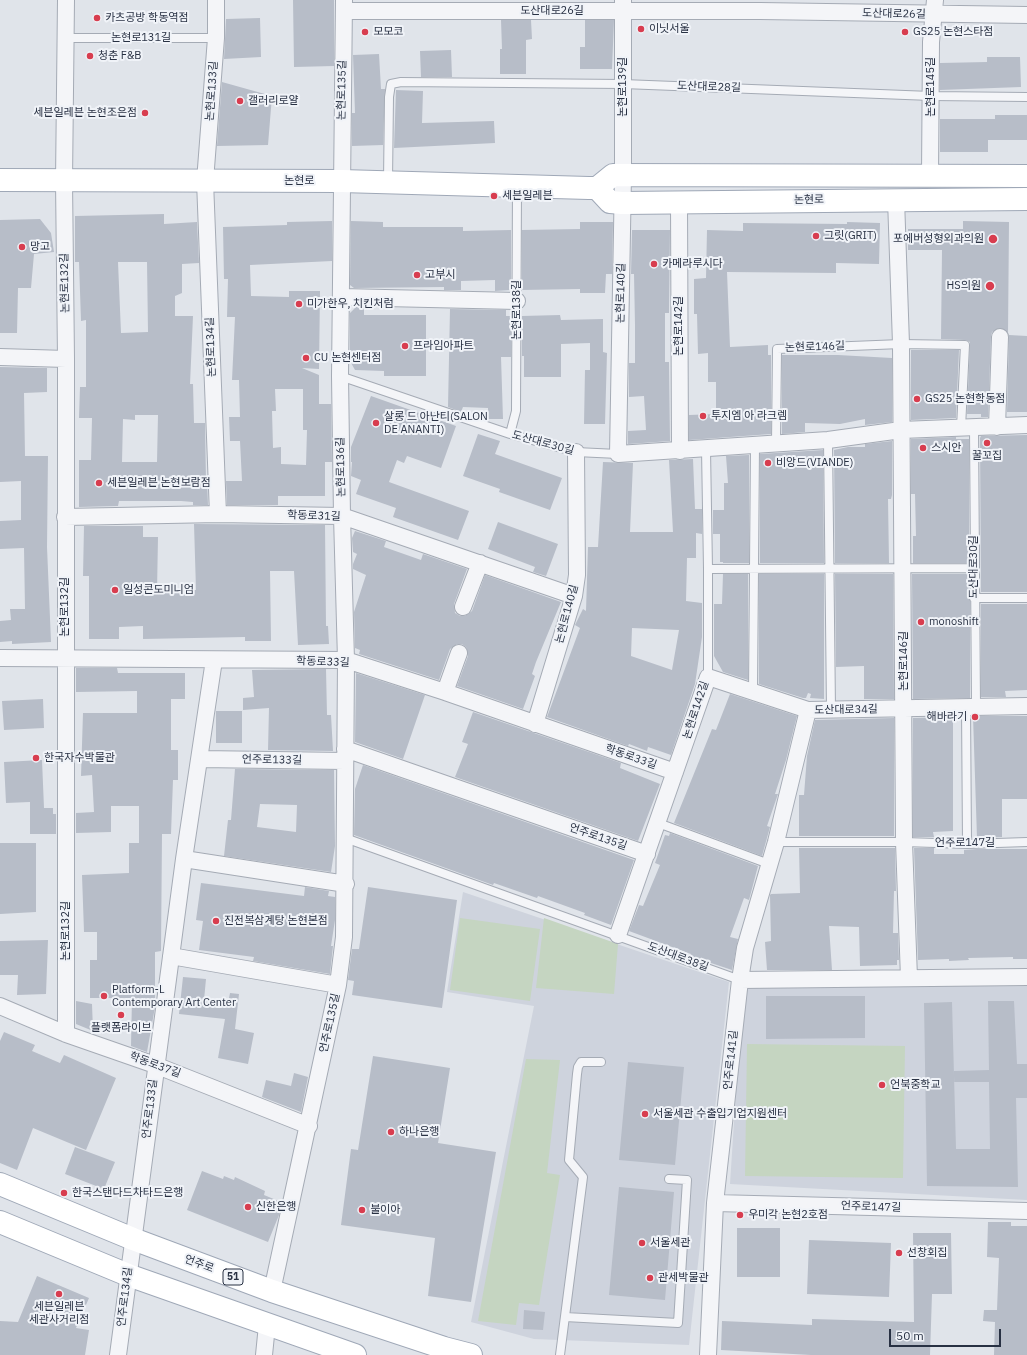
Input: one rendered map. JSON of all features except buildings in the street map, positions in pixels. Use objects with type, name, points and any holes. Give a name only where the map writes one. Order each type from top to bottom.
[{"type":"main road","points":[[597,188],[613,175],[1027,176]]},
{"type":"main road","name":"논현로","points":[[0,180],[341,181],[517,185],[597,188],[610,202],[622,203],[896,199],[1027,199]]},
{"type":"main road","name":"언주로","points":[[0,1184],[133,1239],[272,1291],[444,1348],[471,1355]]},
{"type":"main road","points":[[0,1222],[128,1275],[355,1355]]},
{"type":"street","points":[[64,181],[66,0]]},
{"type":"street","name":"논현로133길","points":[[205,181],[216,38],[216,0]]},
{"type":"street","name":"도산대로26길","points":[[344,5],[761,5],[934,7],[1027,15]]},
{"type":"street","name":"논현로135길","points":[[341,181],[344,5]]},
{"type":"street","name":"논현로139길","points":[[622,203],[623,5]]},
{"type":"street","name":"논현로145길","points":[[930,175],[932,96],[931,42],[934,7]]},
{"type":"street","name":"논현로132길","points":[[64,181],[66,358],[66,1034]]},
{"type":"street","name":"논현로134길","points":[[205,181],[218,514]]},
{"type":"street","name":"논현로136길","points":[[341,181],[340,376],[346,660]]},
{"type":"street","name":"논현로146길","points":[[896,199],[901,344],[904,842],[909,978]]},
{"type":"street","name":"논현로142길","points":[[679,202],[680,451]]},
{"type":"street","name":"논현로140길","points":[[618,454],[622,203]]},
{"type":"street","points":[[341,297],[517,301]]},
{"type":"street","points":[[997,427],[1000,337]]},
{"type":"street","points":[[0,357],[66,358]]},
{"type":"street","name":"도산대로30길","points":[[618,454],[828,440],[901,430],[1027,425]]},
{"type":"street","name":"논현로140길","points":[[535,724],[574,596],[577,575],[576,452]]},
{"type":"street","name":"학동로31길","points":[[65,517],[218,514],[342,516],[574,596]]},
{"type":"street","points":[[463,607],[480,563]]},
{"type":"street","points":[[446,692],[459,652]]},
{"type":"street","name":"학동로33길","points":[[0,658],[346,660],[446,692],[675,772]]},
{"type":"street","name":"언주로133길","points":[[133,1239],[155,1065],[214,660]]},
{"type":"street","name":"언주로135길","points":[[272,1291],[309,1126],[338,986],[344,937],[346,884],[346,660]]},
{"type":"street","name":"논현로142길","points":[[618,935],[708,677]]},
{"type":"street","name":"도산대로34길","points":[[708,677],[808,710],[1027,706]]},
{"type":"street","name":"언주로141길","points":[[708,1355],[715,1203],[740,980],[745,948],[776,842],[808,710]]},
{"type":"street","name":"언주로135길","points":[[345,755],[647,854]]},
{"type":"street","name":"언주로133길","points":[[200,759],[345,755]]},
{"type":"street","points":[[184,859],[346,884]]},
{"type":"street","points":[[171,956],[338,986]]},
{"type":"street","name":"도산대로38길","points":[[740,980],[1027,977]]},
{"type":"street","name":"학동로37길","points":[[0,1006],[66,1034],[155,1065],[309,1126]]},
{"type":"street","name":"언주로147길","points":[[715,1203],[1027,1211]]},
{"type":"street","name":"언주로134길","points":[[118,1355],[133,1239]]},
{"type":"street","points":[[264,1355],[268,1325]]},
{"type":"lane","name":"논현로131길","points":[[66,38],[216,38]]},
{"type":"lane","name":"도산대로28길","points":[[388,182],[389,97],[391,84],[400,82],[623,84],[932,96],[1027,97]]},
{"type":"lane","name":"논현로138길","points":[[510,434],[516,411],[517,185]]},
{"type":"lane","name":"논현로146길","points":[[776,444],[777,349],[901,344],[965,345],[968,428]]},
{"type":"lane","name":"도산대로30길","points":[[340,376],[510,434],[576,452],[618,454]]},
{"type":"lane","name":"도산대로30길","points":[[968,428],[974,568],[971,706]]},
{"type":"lane","points":[[828,440],[831,710]]},
{"type":"lane","points":[[753,692],[755,445]]},
{"type":"lane","name":"논현로142길","points":[[706,449],[708,677]]},
{"type":"lane","points":[[708,568],[974,568]]},
{"type":"lane","points":[[974,598],[1027,598]]},
{"type":"lane","points":[[967,844],[971,706]]},
{"type":"lane","points":[[658,823],[769,864]]},
{"type":"lane","name":"도산대로38길","points":[[345,838],[740,980]]},
{"type":"lane","points":[[776,842],[904,842]]},
{"type":"lane","name":"언주로147길","points":[[904,842],[967,844],[1027,842]]},
{"type":"lane","points":[[560,1355],[583,1177],[569,1160],[577,1074],[578,1067],[581,1062],[601,1062]]},
{"type":"lane","points":[[565,1317],[678,1323],[687,1180],[669,1179]]},
{"type":"shaded area","points":[[463,892],[729,982],[689,1345],[534,1339],[471,1322],[534,1006],[447,992]]},
{"type":"shaded area","name":"언북중학교","points":[[743,983],[1027,985],[1027,1200],[730,1184]]},
{"type":"green space","points":[[460,918],[540,929],[530,1001],[450,990]]},
{"type":"green space","points":[[544,918],[618,944],[614,994],[536,988]]},
{"type":"green space","points":[[747,1044],[905,1046],[903,1178],[745,1176]]},
{"type":"green space","points":[[526,1059],[560,1060],[547,1173],[560,1175],[539,1305],[519,1303],[516,1325],[478,1321]]},
{"type":"place","name":"카츠공방 학동역점","points":[[97,18]]},
{"type":"place","name":"이닛서울","points":[[641,29]]},
{"type":"place","name":"모모코","points":[[365,32]]},
{"type":"place","name":"GS25 논현스타점","points":[[905,32]]},
{"type":"place","name":"청춘 F&B","points":[[90,56]]},
{"type":"place","name":"갤러리로얄","points":[[240,101]]},
{"type":"place","name":"세븐일레븐 논현조은점","points":[[145,113]]},
{"type":"place","name":"세븐일레븐","points":[[494,196]]},
{"type":"place","name":"그릿(GRIT)","points":[[816,236]]},
{"type":"place","name":"포에버성형외과의원","points":[[993,239]]},
{"type":"place","name":"망고","points":[[22,247]]},
{"type":"place","name":"카메라루시다","points":[[654,264]]},
{"type":"place","name":"고부시","points":[[417,275]]},
{"type":"place","name":"HS의원","points":[[990,286]]},
{"type":"place","name":"미가한우, 치킨처럼","points":[[299,304]]},
{"type":"place","name":"프라임아파트","points":[[405,346]]},
{"type":"place","name":"CU 논현센터점","points":[[306,358]]},
{"type":"place","name":"GS25 논현학동점","points":[[917,399]]},
{"type":"place","name":"투지엠 아 라크렘","points":[[703,416]]},
{"type":"place","name":"살롱 드 아난티(SALON DE ANANTI)","points":[[376,423]]},
{"type":"place","name":"꿀꼬집","points":[[987,443]]},
{"type":"place","name":"스시안","points":[[923,448]]},
{"type":"place","name":"비앙드(VIANDE)","points":[[768,463]]},
{"type":"place","name":"세븐일레븐 논현보람점","points":[[99,483]]},
{"type":"place","name":"일성콘도미니엄","points":[[115,590]]},
{"type":"place","name":"monoshift","points":[[921,622]]},
{"type":"place","name":"해바라기","points":[[975,717]]},
{"type":"place","name":"한국자수박물관","points":[[36,758]]},
{"type":"place","name":"진전복삼계탕 논현본점","points":[[216,921]]},
{"type":"place","name":"Platform-L Contemporary Art Center","points":[[104,996]]},
{"type":"place","name":"플랫폼라이브","points":[[121,1015]]},
{"type":"place","name":"언북중학교","points":[[882,1085]]},
{"type":"place","name":"서울세관 수출입기업지원센터","points":[[645,1114]]},
{"type":"place","name":"하나은행","points":[[391,1132]]},
{"type":"place","name":"한국스탠다드차타드은행","points":[[64,1193]]},
{"type":"place","name":"신한은행","points":[[248,1207]]},
{"type":"place","name":"불이아","points":[[362,1210]]},
{"type":"place","name":"우미각 논현2호점","points":[[740,1215]]},
{"type":"place","name":"서울세관","points":[[642,1243]]},
{"type":"place","name":"선창회집","points":[[899,1253]]},
{"type":"place","name":"관세박물관","points":[[650,1278]]},
{"type":"place","name":"세븐일레븐 세관사거리점","points":[[59,1294]]}]
